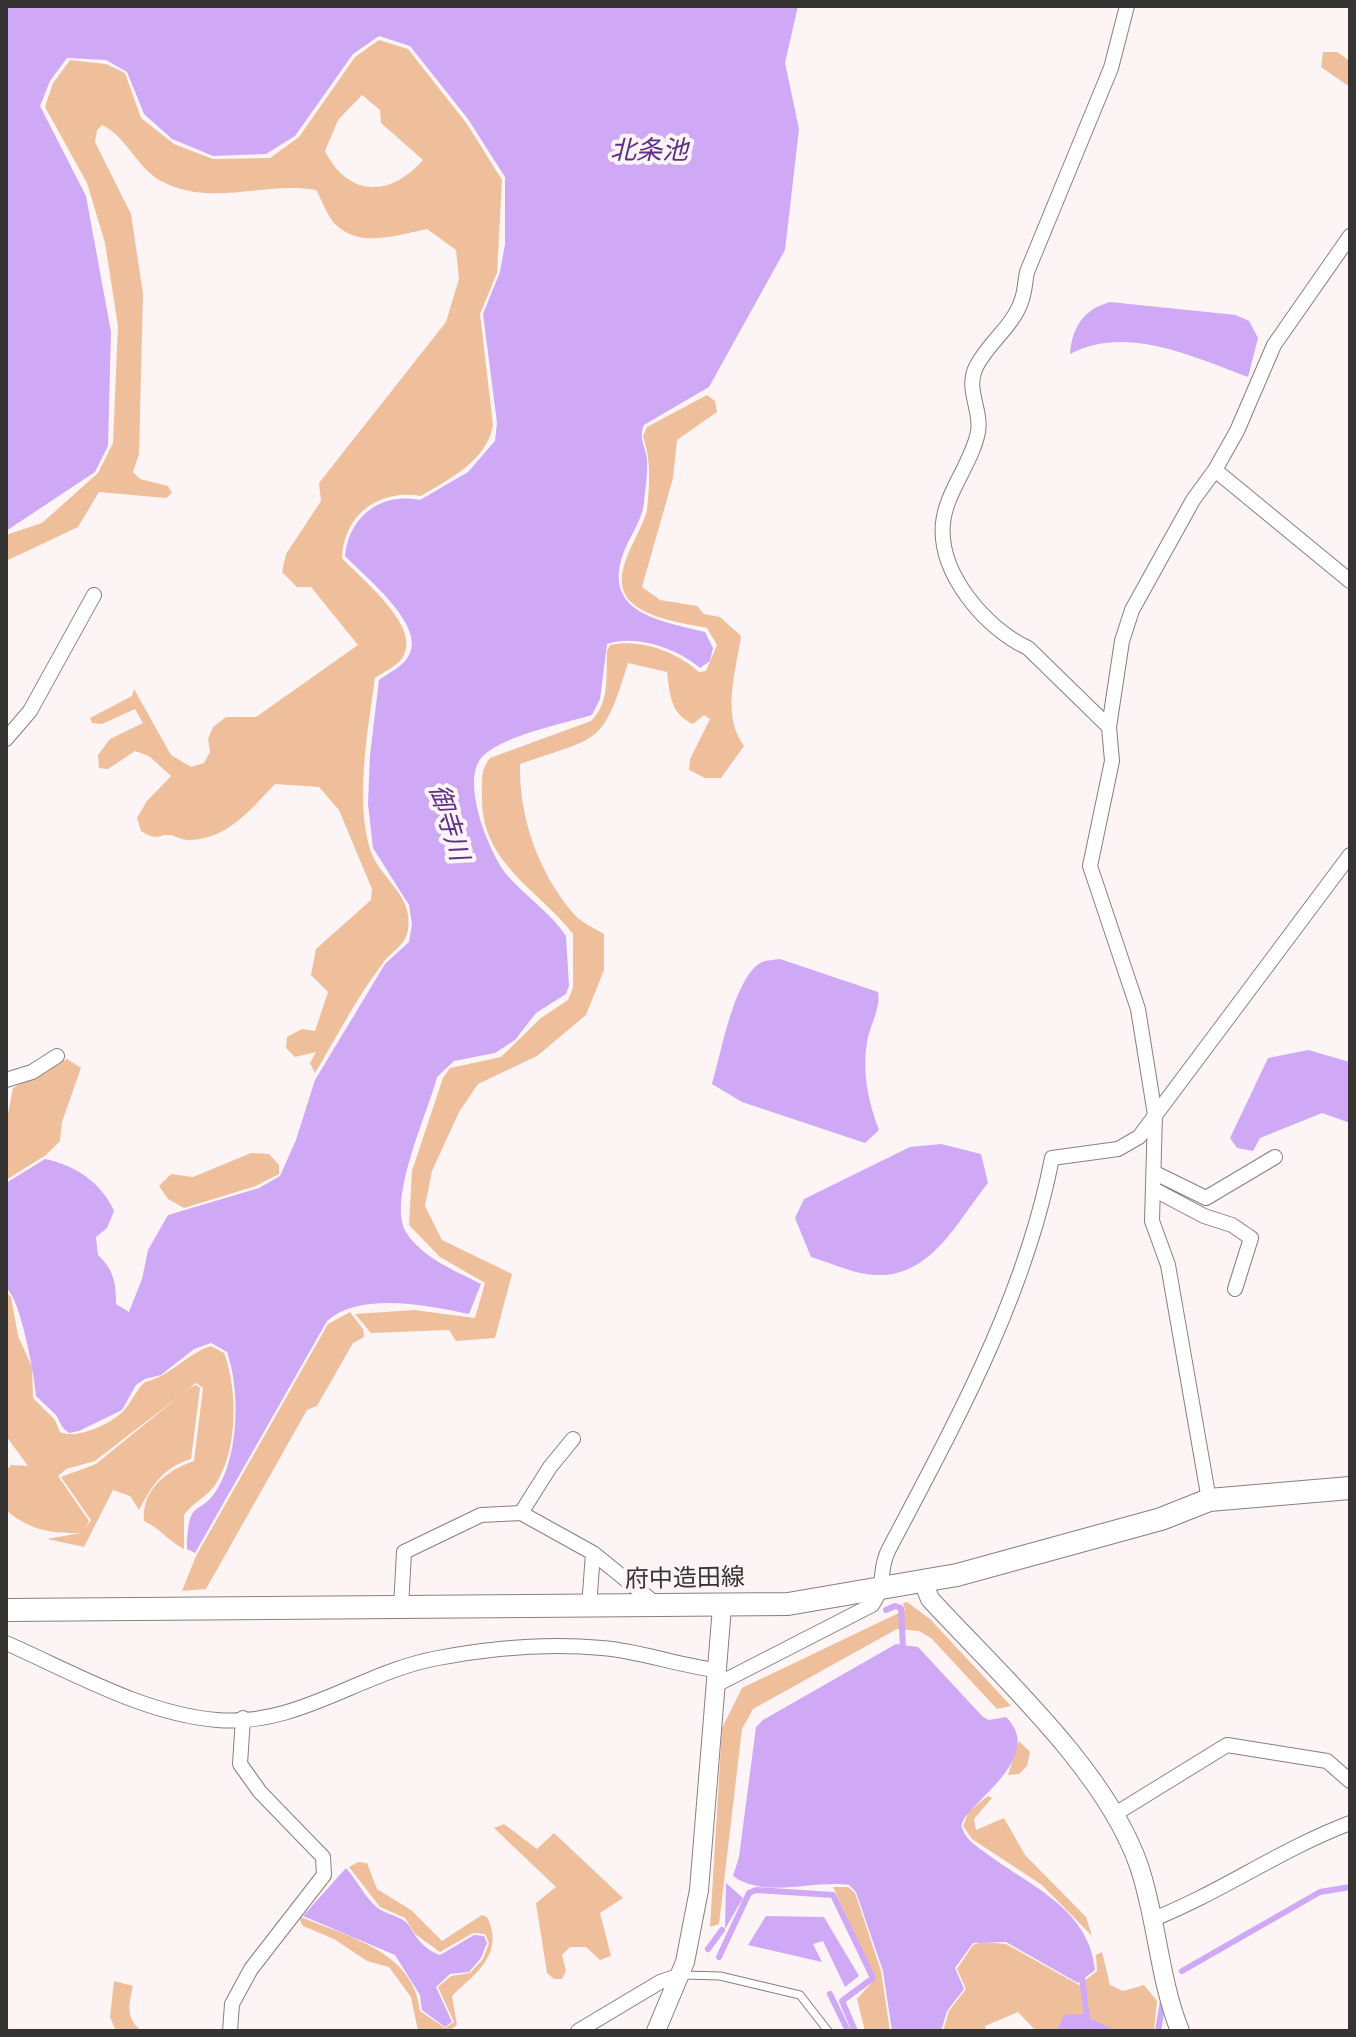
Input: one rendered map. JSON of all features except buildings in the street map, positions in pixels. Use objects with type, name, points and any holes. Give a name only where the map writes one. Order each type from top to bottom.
[{"type":"main road","name":"府中造田線","points":[[6,1610],[722,1607],[788,1604],[923,1582],[1161,1519],[1209,1500],[1350,1488]]},
{"type":"street","points":[[1109,727],[969,597],[946,556],[943,522],[979,431],[971,383],[976,366],[1021,303],[1027,272],[1111,68],[1127,6]]},
{"type":"street","points":[[1209,1500],[1168,1265],[1152,1221],[1155,1115],[1138,1009],[1090,866],[1112,761],[1109,727],[1122,641],[1132,610],[1193,500],[1215,470],[1237,431],[1274,345],[1350,236]]},
{"type":"street","points":[[1215,470],[1350,581]]},
{"type":"street","points":[[6,739],[30,711],[94,595]]},
{"type":"street","points":[[6,1643],[169,1711],[219,1720],[286,1715],[340,1694],[371,1676],[437,1658],[524,1647],[604,1648],[714,1678],[872,1605],[884,1588],[882,1562],[931,1472],[1031,1247],[1052,1158],[1118,1149],[1139,1137],[1350,855]]},
{"type":"street","points":[[6,1080],[32,1072],[57,1056]]},
{"type":"street","points":[[1155,1173],[1206,1198],[1275,1157]]},
{"type":"street","points":[[1155,1190],[1204,1216],[1232,1225],[1251,1238],[1235,1289]]},
{"type":"street","points":[[521,1513],[550,1467],[573,1439]]},
{"type":"street","points":[[401,1607],[404,1552],[481,1515],[521,1513],[593,1553],[659,1607]]},
{"type":"street","points":[[589,1607],[593,1553]]},
{"type":"street","points":[[923,1582],[930,1599],[1057,1739],[1115,1814],[1139,1867],[1180,2031]]},
{"type":"street","points":[[656,2031],[681,1975],[699,1890],[722,1607]]},
{"type":"street","points":[[230,2031],[232,2004],[251,1969],[324,1875],[323,1857],[260,1792],[240,1764],[243,1718]]},
{"type":"street","points":[[1115,1814],[1227,1745],[1327,1761],[1350,1781]]},
{"type":"street","points":[[1151,1920],[1177,1910],[1300,1842],[1350,1823]]},
{"type":"street","points":[[578,2031],[660,1982],[681,1975]]},
{"type":"lane","points":[[681,1975],[720,1976],[800,1995],[828,2031]]},
{"type":"shaded area","points":[[379,40],[408,49],[467,124],[502,180],[497,273],[480,314],[493,425],[483,449],[465,468],[421,496],[391,497],[366,508],[349,529],[344,543],[342,558],[396,616],[406,643],[402,659],[375,678],[366,741],[363,809],[374,860],[406,906],[408,930],[401,944],[364,989],[315,1073],[310,1063],[316,1052],[295,1057],[286,1048],[287,1037],[302,1029],[315,1031],[328,992],[311,975],[316,949],[371,900],[372,889],[339,810],[319,787],[275,784],[237,822],[215,835],[188,840],[170,835],[150,836],[141,831],[137,818],[147,801],[171,776],[149,756],[135,751],[108,769],[99,768],[98,755],[110,739],[143,723],[135,709],[102,724],[92,723],[90,718],[132,696],[134,689],[171,755],[191,767],[204,763],[210,752],[208,739],[213,727],[226,717],[256,717],[358,645],[311,587],[297,587],[282,572],[286,554],[321,501],[319,483],[446,322],[459,279],[456,250],[427,229],[379,238],[345,232],[332,221],[316,190],[296,188],[199,193],[180,189],[153,176],[118,137],[102,125],[97,130],[95,142],[131,214],[143,294],[139,454],[133,472],[140,479],[168,486],[172,493],[166,498],[99,492],[78,527],[6,561],[6,535],[42,523],[98,473],[113,443],[118,326],[105,243],[87,183],[45,107],[53,83],[70,60],[106,64],[125,73],[141,118],[174,144],[213,159],[270,158],[299,137],[355,57]],"holes":[[[362,95],[380,110],[381,123],[423,160],[397,181],[370,187],[345,177],[325,151],[338,120]]]},
{"type":"shaded area","points":[[1323,52],[1337,52],[1350,61],[1350,87],[1321,67]]},
{"type":"shaded area","points":[[707,395],[715,401],[717,412],[677,440],[673,478],[642,587],[660,600],[697,606],[704,614],[720,617],[741,636],[732,707],[737,734],[744,746],[721,778],[705,778],[689,770],[690,759],[710,719],[704,715],[693,724],[685,720],[672,702],[667,672],[628,663],[611,710],[594,734],[582,742],[520,764],[523,804],[533,843],[550,880],[573,913],[604,934],[604,970],[586,1015],[537,1056],[478,1084],[459,1112],[432,1171],[425,1206],[442,1240],[512,1274],[495,1338],[456,1341],[449,1330],[371,1333],[355,1314],[414,1310],[475,1318],[485,1283],[440,1257],[409,1225],[412,1171],[443,1078],[450,1068],[501,1057],[541,1018],[568,1000],[573,988],[573,934],[513,872],[490,838],[484,817],[482,783],[485,766],[490,758],[591,721],[604,697],[610,645],[633,643],[658,648],[680,658],[699,672],[706,671],[717,645],[707,628],[667,620],[638,608],[624,592],[622,580],[628,555],[647,509],[649,472],[643,436],[647,427]]},
{"type":"shaded area","points":[[67,1059],[81,1068],[62,1122],[60,1141],[46,1155],[6,1180],[6,1124],[13,1088]]},
{"type":"shaded area","points":[[251,1153],[269,1154],[279,1165],[279,1174],[256,1186],[184,1208],[168,1199],[159,1186],[171,1174],[193,1177]]},
{"type":"shaded area","points":[[6,1292],[11,1297],[18,1336],[32,1367],[33,1398],[55,1420],[60,1432],[67,1434],[95,1429],[113,1420],[145,1382],[163,1375],[194,1354],[211,1346],[224,1353],[232,1384],[232,1438],[223,1471],[215,1485],[184,1515],[184,1549],[144,1521],[144,1510],[151,1491],[158,1483],[174,1470],[194,1461],[203,1388],[196,1383],[190,1387],[196,1385],[200,1388],[191,1459],[173,1467],[160,1478],[149,1492],[139,1510],[130,1496],[113,1490],[84,1547],[47,1539],[81,1533],[41,1529],[23,1522],[6,1510],[6,1471],[11,1465],[28,1466],[6,1436]],"holes":[[[180,1395],[96,1464],[61,1477],[91,1520],[85,1529],[89,1521],[58,1476],[66,1469],[95,1461]]]},
{"type":"shaded area","points":[[350,1312],[363,1329],[364,1337],[353,1343],[317,1406],[307,1410],[206,1589],[182,1591],[196,1556],[328,1324]]},
{"type":"shaded area","points":[[907,1602],[930,1619],[1011,1706],[997,1709],[931,1638],[919,1631],[897,1629],[753,1709],[742,1729],[719,1924],[710,1927],[722,1728],[742,1688],[905,1610],[903,1603]]},
{"type":"shaded area","points":[[1019,1741],[1030,1752],[1027,1766],[1019,1774],[1008,1775]]},
{"type":"shaded area","points":[[988,1796],[992,1798],[974,1819],[976,1830],[1004,1818],[1025,1855],[1086,1917],[1092,1936],[1042,1885],[972,1839],[963,1826],[969,1811]]},
{"type":"shaded area","points":[[504,1824],[537,1849],[554,1833],[623,1898],[600,1913],[611,1956],[600,1960],[586,1947],[570,1947],[562,1955],[566,1971],[562,1979],[554,1979],[547,1973],[536,1903],[556,1887],[494,1828]]},
{"type":"shaded area","points":[[358,1862],[367,1863],[377,1889],[411,1910],[442,1941],[482,1915],[487,1917],[492,1930],[490,1952],[478,1971],[452,1996],[457,2025],[449,2031],[418,2031],[411,1997],[389,1967],[367,1961],[334,1939],[303,1926],[301,1917],[376,1949],[405,1974],[415,1991],[420,2011],[445,2028],[454,2022],[438,1987],[451,1976],[470,1973],[483,1959],[489,1943],[485,1934],[473,1933],[440,1952],[415,1934],[405,1918],[380,1907],[349,1867]]},
{"type":"shaded area","points":[[833,1887],[848,1887],[855,1893],[881,1971],[890,2031],[865,2031],[857,1999],[875,1979]]},
{"type":"shaded area","points":[[982,1942],[1006,1944],[1079,1985],[1097,1971],[1096,1955],[1102,1952],[1110,1985],[1123,1991],[1144,1985],[1157,2001],[1154,2031],[1036,2031],[1018,2012],[985,2026],[986,2031],[943,2031],[949,2011],[966,1989],[957,1969],[973,1945]]},
{"type":"shaded area","points":[[114,1981],[133,1986],[131,2016],[142,2031],[116,2031],[110,2017]]},
{"type":"water","name":"北条池","points":[[6,6],[798,6],[785,63],[799,129],[785,250],[709,387],[644,425],[642,438],[647,465],[644,503],[623,554],[619,574],[621,590],[628,602],[640,611],[671,624],[705,632],[713,648],[710,661],[700,668],[669,649],[656,645],[631,641],[607,644],[600,699],[592,715],[505,742],[483,756],[476,767],[475,798],[485,834],[507,875],[566,936],[569,986],[566,994],[536,1013],[515,1040],[495,1053],[454,1061],[437,1077],[411,1156],[402,1199],[406,1232],[430,1256],[481,1284],[469,1314],[415,1305],[376,1303],[341,1312],[327,1321],[195,1553],[187,1549],[190,1520],[196,1509],[219,1486],[231,1456],[234,1438],[234,1384],[227,1352],[211,1343],[194,1349],[161,1375],[136,1385],[122,1410],[69,1433],[36,1396],[21,1321],[6,1288],[6,1183],[45,1159],[77,1171],[95,1184],[114,1211],[107,1228],[96,1237],[98,1255],[113,1277],[116,1304],[129,1312],[142,1279],[148,1250],[168,1215],[259,1188],[280,1176],[296,1140],[315,1080],[385,964],[409,942],[412,924],[409,905],[373,848],[368,804],[379,680],[405,661],[412,649],[411,635],[393,605],[345,556],[353,529],[369,510],[392,500],[420,500],[468,472],[495,441],[497,423],[483,314],[500,272],[505,244],[505,177],[468,119],[410,46],[379,36],[353,54],[295,136],[266,154],[213,156],[172,139],[144,114],[127,72],[106,60],[67,58],[50,81],[40,106],[86,196],[111,332],[108,446],[95,472],[6,531]]},
{"type":"water","points":[[1110,302],[1236,315],[1249,321],[1258,338],[1248,377],[1183,353],[1137,343],[1114,342],[1070,354],[1073,335],[1081,320],[1093,309]]},
{"type":"water","points":[[780,959],[878,992],[865,1064],[869,1097],[879,1130],[865,1143],[742,1102],[712,1084],[730,1017],[744,983],[762,962]]},
{"type":"water","points":[[1308,1050],[1350,1062],[1350,1123],[1322,1113],[1260,1138],[1253,1151],[1237,1148],[1230,1138],[1268,1058]]},
{"type":"water","points":[[941,1144],[981,1154],[988,1183],[942,1244],[928,1257],[896,1273],[877,1275],[852,1271],[811,1257],[795,1218],[804,1199],[910,1147]]},
{"type":"water","points":[[896,1644],[918,1647],[983,1717],[989,1720],[1006,1717],[1016,1733],[1017,1750],[1010,1766],[972,1809],[962,1828],[976,1846],[1039,1889],[1070,1915],[1082,1931],[1095,1970],[1078,1983],[1006,1942],[973,1943],[955,1968],[964,1989],[947,2011],[941,2031],[892,2031],[883,1971],[856,1892],[849,1885],[774,1888],[746,1883],[733,1876],[739,1857],[756,1727],[763,1720]]},
{"type":"water","points":[[346,1868],[378,1908],[405,1921],[422,1944],[435,1953],[440,1955],[474,1935],[484,1936],[487,1943],[481,1958],[469,1972],[450,1974],[436,1987],[452,2022],[445,2027],[422,2010],[420,1995],[395,1955],[303,1916]]},
{"type":"water","points":[[726,1883],[743,1898],[725,1929]]},
{"type":"water","points":[[766,1916],[824,1917],[859,1976],[845,1987],[823,1941],[813,1944],[822,1962],[748,1945]]},
{"type":"water","points":[[1082,2014],[1116,2031],[1057,2031],[1064,2015]]},
{"type":"waterway","points":[[886,1610],[895,1606],[901,1608],[903,1648]]},
{"type":"waterway","points":[[1182,1971],[1320,1892],[1350,1887]]},
{"type":"waterway","points":[[719,1957],[749,1893],[756,1890],[833,1895],[873,1978],[842,2001],[855,2031]]},
{"type":"waterway","points":[[708,1949],[722,1930]]},
{"type":"waterway","points":[[1082,1976],[1087,2020]]},
{"type":"waterway","points":[[830,1994],[848,2031]]},
{"type":"waterway","points":[[1158,2031],[1163,2001]]},
{"type":"water label","name":"御寺川","points":[[447,823]]}]
